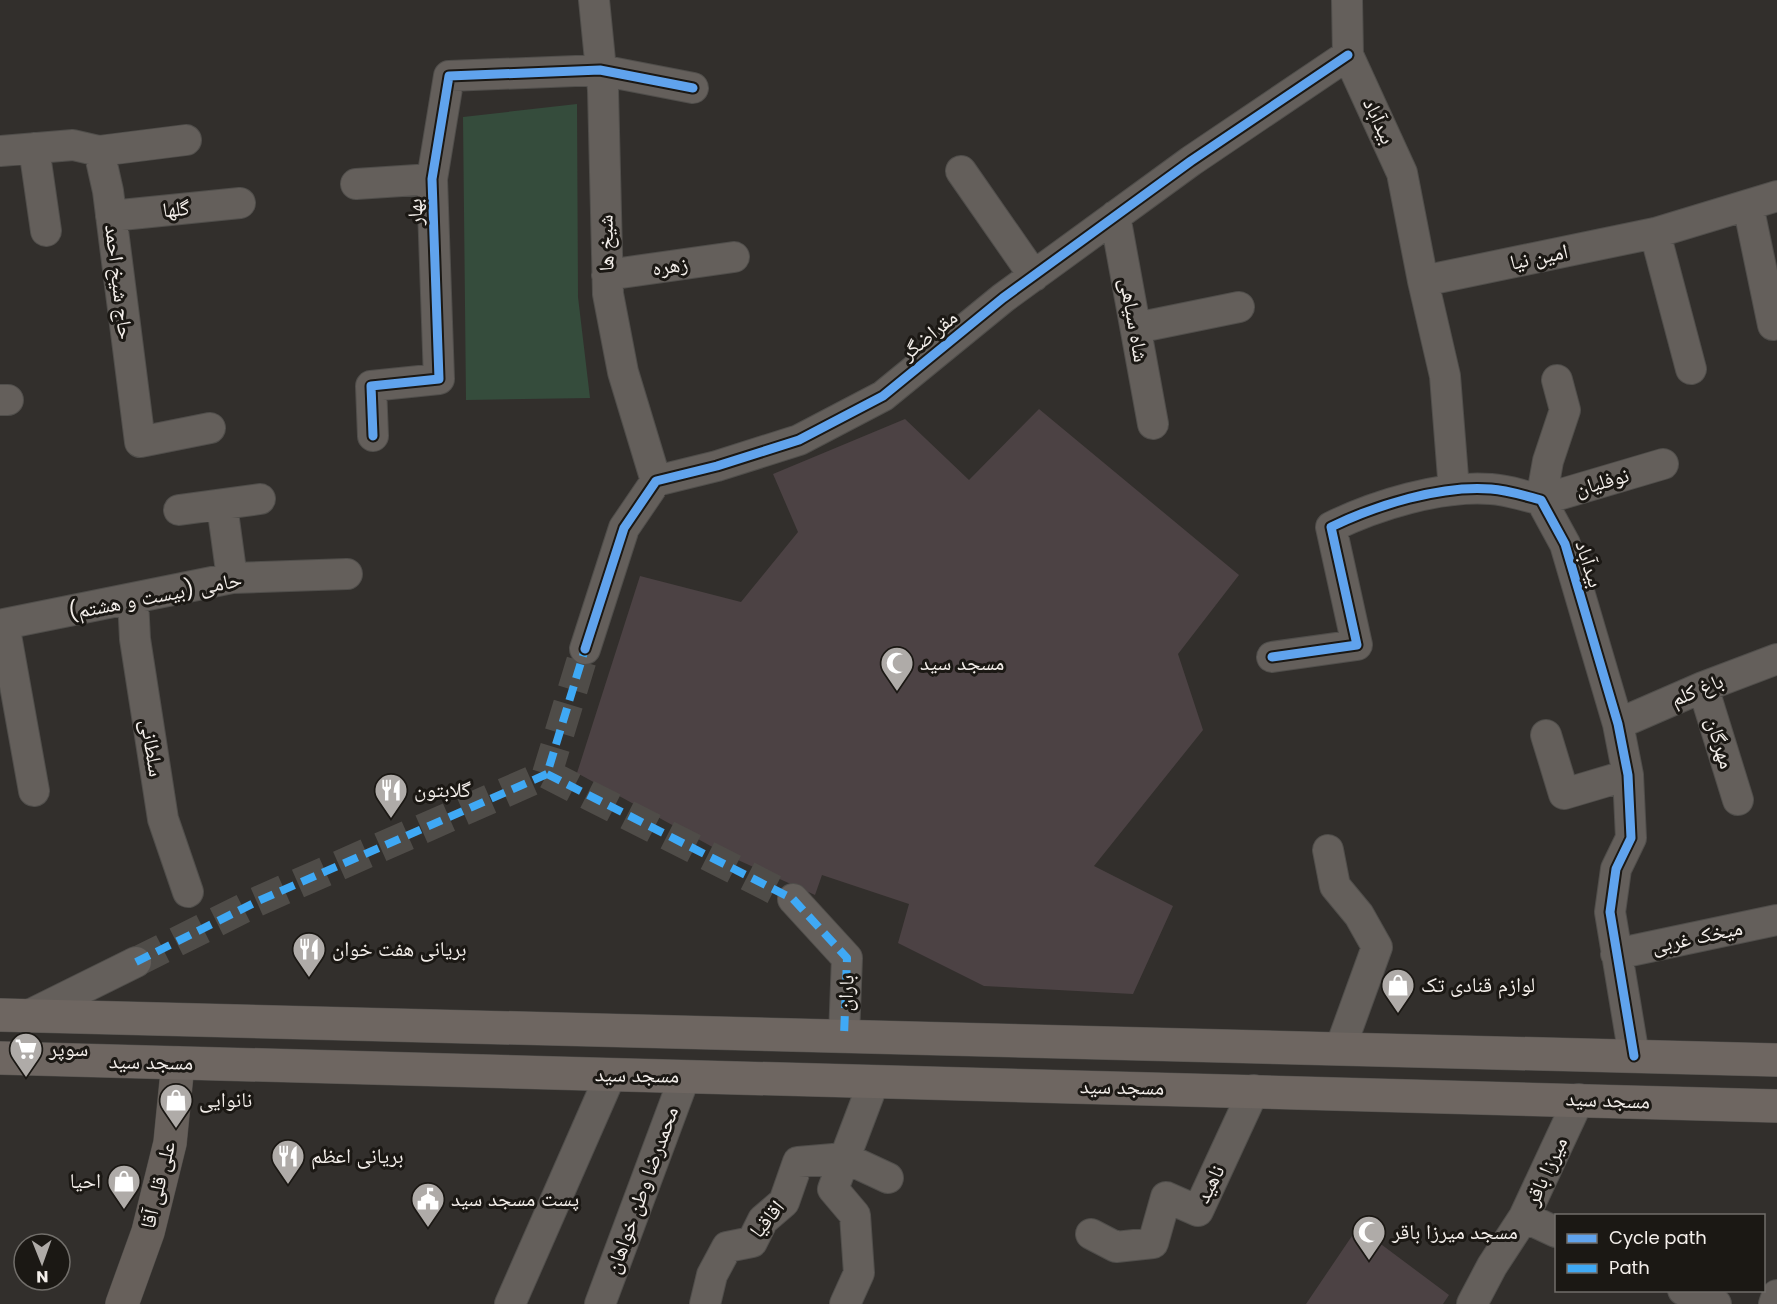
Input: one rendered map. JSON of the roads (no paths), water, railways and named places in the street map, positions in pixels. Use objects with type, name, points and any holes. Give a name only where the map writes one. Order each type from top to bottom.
[{"type":"main road","name":"مسجد سید","points":[[13,1015],[1777,1060]]},
{"type":"main road","points":[[533,1028],[534,1072]]},
{"type":"main road","name":"مسجد سید","points":[[0,1058],[1254,1090],[1777,1106]]},
{"type":"street","name":"شیخ ها","points":[[594,0],[600,70],[608,294],[623,372],[656,481]]},
{"type":"street","name":"بیدآباد","points":[[1347,0],[1348,55],[1402,173],[1422,281],[1444,376],[1454,490]]},
{"type":"street","name":"مقراضگر","points":[[656,481],[717,466],[799,440],[883,396],[1034,276],[1115,216],[1191,161],[1348,55]]},
{"type":"street","points":[[600,70],[693,88]]},
{"type":"street","name":"بهار","points":[[373,436],[370,386],[439,379],[432,179],[449,76],[600,70]]},
{"type":"street","points":[[0,152],[73,145],[99,151],[186,140]]},
{"type":"street","points":[[34,148],[46,231]]},
{"type":"street","name":"حاج شیخ احمد","points":[[99,151],[111,216],[140,442],[210,428]]},
{"type":"street","points":[[961,171],[1034,276]]},
{"type":"street","name":"بهار","points":[[356,184],[432,179]]},
{"type":"street","name":"امین نیا","points":[[1422,281],[1655,233],[1777,196]]},
{"type":"street","name":"گلها","points":[[111,216],[240,203]]},
{"type":"street","points":[[1748,205],[1773,325]]},
{"type":"street","name":"شاه سیاهی","points":[[1115,216],[1153,424]]},
{"type":"street","points":[[1655,233],[1691,369]]},
{"type":"street","name":"زهره","points":[[607,276],[734,257]]},
{"type":"street","points":[[1136,328],[1239,308]]},
{"type":"street","points":[[1272,657],[1357,645],[1331,527],[1367,510],[1454,490],[1492,489],[1541,500],[1548,461],[1565,410],[1557,380]]},
{"type":"street","name":"نوفلیان","points":[[1541,500],[1663,464]]},
{"type":"street","points":[[585,649],[624,528],[656,481]]},
{"type":"street","points":[[179,510],[260,500]]},
{"type":"street","name":"بیدآباد","points":[[1541,500],[1565,544],[1618,724],[1628,775],[1631,838],[1616,869],[1610,912],[1634,1056]]},
{"type":"street","points":[[222,505],[232,578]]},
{"type":"street","name":"حامی (بیست و هشتم)","points":[[2,626],[232,578],[347,574]]},
{"type":"street","name":"سلطانی","points":[[133,600],[135,639],[163,819],[188,892]]},
{"type":"street","points":[[2,626],[34,791]]},
{"type":"street","name":"باغ کلم","points":[[1618,724],[1777,658]]},
{"type":"street","name":"مهرگان","points":[[1703,687],[1738,800]]},
{"type":"street","points":[[1546,735],[1564,794],[1628,775]]},
{"type":"street","points":[[1328,850],[1335,886],[1359,915],[1377,947],[1340,1048]]},
{"type":"street","name":"باران","points":[[793,899],[847,958],[844,1036]]},
{"type":"street","name":"میخک غربی","points":[[1616,954],[1777,920]]},
{"type":"street","points":[[13,1015],[136,962]]},
{"type":"street","name":"علی قلی آقا","points":[[122,1304],[148,1232],[170,1143],[178,1063]]},
{"type":"street","points":[[510,1304],[612,1074]]},
{"type":"street","name":"محمدرضا وطن خواهان","points":[[600,1304],[685,1076]]},
{"type":"street","points":[[845,1304],[860,1273],[855,1215],[833,1189],[874,1081]]},
{"type":"street","name":"ناهید","points":[[1091,1234],[1116,1247],[1153,1243],[1166,1197],[1198,1211],[1254,1090]]},
{"type":"street","name":"میرزا باقر","points":[[1472,1304],[1492,1266],[1524,1217],[1579,1099]]},
{"type":"street","points":[[845,1158],[888,1178]]},
{"type":"street","name":"اقاقیا","points":[[705,1304],[711,1275],[727,1247],[752,1242],[763,1220],[784,1202],[798,1162],[845,1158]]},
{"type":"street","points":[[1524,1217],[1555,1231]]},
{"type":"street","points":[[1774,1304],[1777,1295]]},
{"type":"tunnel","points":[[136,962],[256,902],[547,774],[585,649]]},
{"type":"tunnel","points":[[547,774],[793,899]]},
{"type":"place","name":"مسجد سید","points":[[897,692]]},
{"type":"place","name":"گلابتون","points":[[391,819]]},
{"type":"place","name":"بریانی هفت خوان","points":[[309,978]]},
{"type":"place","name":"لوازم قنادی تک","points":[[1398,1014]]},
{"type":"place","name":"سوپر","points":[[26,1078]]},
{"type":"place","name":"نانوایی","points":[[176,1129]]},
{"type":"place","name":"بریانی اعظم","points":[[288,1185]]},
{"type":"place","name":"احیا","points":[[124,1210]]},
{"type":"place","name":"پست مسجد سید","points":[[428,1228]]},
{"type":"place","name":"مسجد میرزا باقر","points":[[1369,1261]]}]
